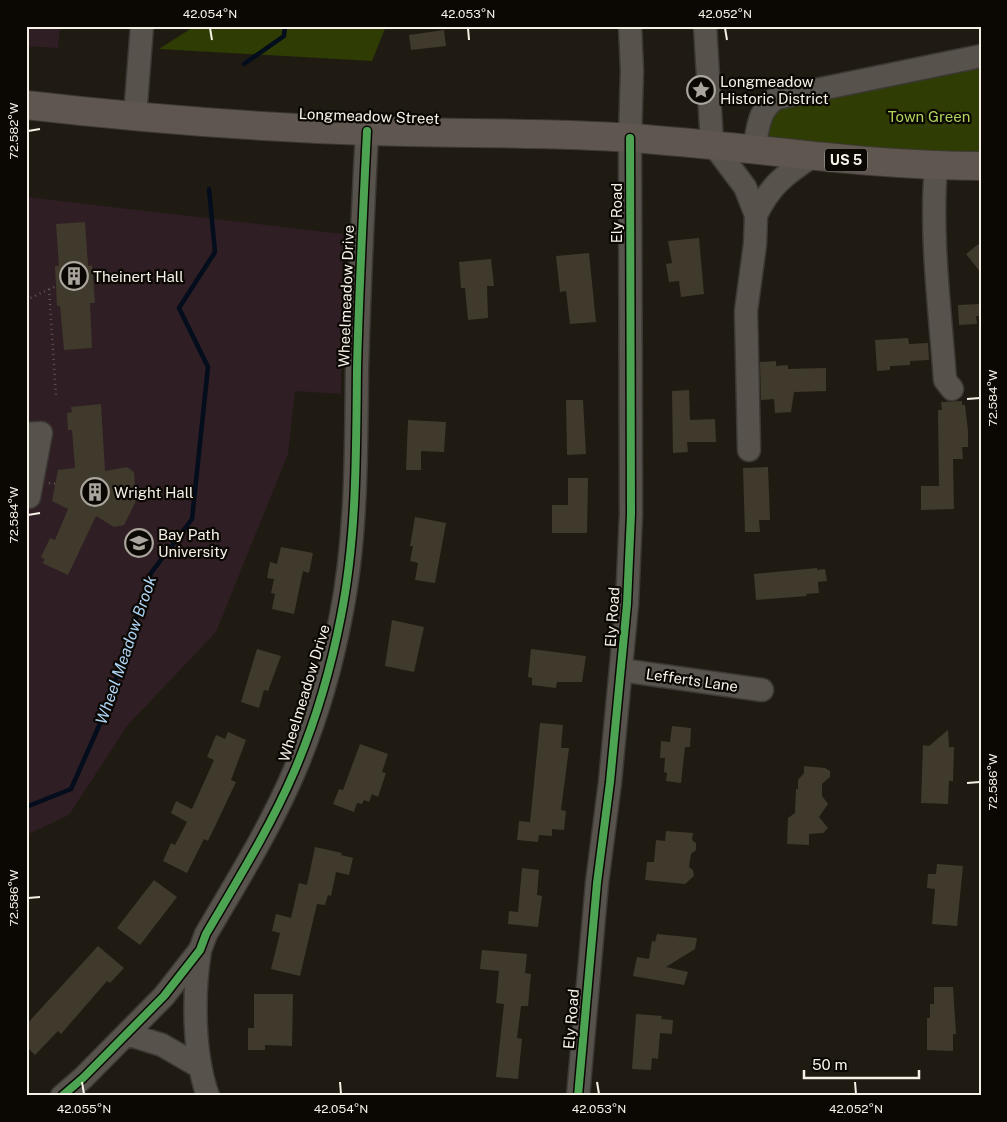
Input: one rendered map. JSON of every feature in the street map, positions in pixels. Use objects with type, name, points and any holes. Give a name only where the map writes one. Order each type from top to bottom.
[{"type":"main road","name":"Longmeadow Street","points":[[26,105],[135,116],[367,131],[630,138],[712,143],[811,157],[936,166],[981,166]]},
{"type":"street","points":[[135,116],[142,26]]},
{"type":"street","name":"Ely Road","points":[[578,1096],[596,883],[610,782],[621,670],[631,514],[630,138],[632,71],[630,26]]},
{"type":"street","points":[[705,26],[712,143],[745,187],[756,216]]},
{"type":"street","points":[[754,149],[763,111],[768,103],[777,98],[981,56]]},
{"type":"street","name":"Wheelmeadow Drive","points":[[62,1096],[83,1078],[164,996],[200,950],[206,934],[262,838],[294,772],[324,685],[341,616],[349,568],[355,481],[358,326],[367,131]]},
{"type":"street","points":[[749,450],[746,310],[755,244],[756,216],[766,194],[811,157]]},
{"type":"street","points":[[936,166],[934,188],[936,245],[945,380],[952,390]]},
{"type":"street","points":[[26,434],[41,433],[29,497],[26,496]]},
{"type":"street","name":"Lefferts Lane","points":[[621,670],[762,690]]},
{"type":"street","points":[[200,950],[196,1039],[200,1067],[208,1096]]},
{"type":"street","points":[[127,1034],[162,1045],[200,1067]]},
{"type":"path","points":[[26,300],[56,286]]},
{"type":"path","points":[[49,289],[56,396]]},
{"type":"shaded area","points":[[26,26],[60,26],[58,48],[26,46]]},
{"type":"shaded area","name":"Bay Path University","points":[[26,197],[343,234],[341,394],[295,391],[288,454],[216,632],[127,726],[69,815],[26,835]]},
{"type":"green space","points":[[195,26],[386,26],[372,61],[159,49]]},
{"type":"green space","name":"Town Green","points":[[981,56],[981,166],[756,139],[763,111]]},
{"type":"building","points":[[444,30],[446,46],[411,50],[409,35]]},
{"type":"building","name":"Theinert Hall","points":[[85,222],[88,266],[92,265],[95,303],[90,303],[92,348],[64,350],[60,306],[57,306],[55,266],[59,266],[56,224]]},
{"type":"building","points":[[699,238],[704,294],[681,297],[679,281],[669,282],[666,264],[672,263],[668,241]]},
{"type":"building","points":[[981,242],[981,273],[966,254]]},
{"type":"building","points":[[589,253],[596,322],[570,324],[566,291],[560,292],[556,256]]},
{"type":"building","points":[[491,259],[494,286],[487,286],[488,318],[468,320],[465,288],[461,288],[459,262]]},
{"type":"building","points":[[981,304],[981,316],[976,316],[977,324],[959,325],[958,305]]},
{"type":"building","points":[[908,338],[909,344],[928,343],[929,360],[910,361],[910,365],[890,366],[890,370],[877,371],[875,340]]},
{"type":"building","points":[[776,361],[776,366],[788,365],[788,369],[826,368],[826,391],[794,392],[791,412],[775,413],[774,399],[761,400],[760,362]]},
{"type":"building","points":[[689,390],[690,420],[715,419],[716,442],[687,442],[688,452],[673,453],[672,391]]},
{"type":"building","points":[[566,400],[583,400],[586,454],[567,455]]},
{"type":"building","points":[[962,401],[962,405],[965,405],[968,447],[962,447],[963,459],[953,459],[954,509],[921,510],[921,486],[939,486],[938,410],[942,410],[941,402]]},
{"type":"building","name":"Wright Hall","points":[[101,404],[105,471],[127,467],[134,472],[136,501],[124,525],[114,527],[96,516],[68,575],[42,563],[45,560],[41,557],[50,538],[55,540],[68,509],[52,501],[58,470],[75,468],[72,430],[68,430],[67,413],[72,412],[71,407]]},
{"type":"building","points":[[408,420],[446,422],[444,452],[421,451],[421,470],[406,470]]},
{"type":"building","points":[[768,467],[770,520],[759,520],[760,532],[745,532],[743,468]]},
{"type":"building","points":[[568,478],[588,478],[587,533],[552,533],[552,505],[568,505]]},
{"type":"building","points":[[415,517],[446,523],[435,583],[415,580],[418,563],[410,561],[413,546],[410,546]]},
{"type":"building","points":[[281,547],[313,553],[309,573],[303,571],[294,614],[272,609],[275,594],[271,593],[274,579],[267,578],[270,562],[277,564]]},
{"type":"building","points":[[817,568],[817,570],[825,569],[827,581],[818,582],[819,593],[806,594],[807,596],[756,600],[754,574]]},
{"type":"building","points":[[392,620],[424,627],[414,672],[385,666]]},
{"type":"building","points":[[257,649],[281,656],[268,691],[264,690],[259,708],[241,702]]},
{"type":"building","points":[[531,649],[586,656],[582,682],[557,682],[556,688],[532,685],[532,678],[528,677]]},
{"type":"building","points":[[540,723],[563,725],[561,748],[569,748],[561,810],[566,811],[564,830],[552,829],[552,836],[539,835],[538,842],[517,840],[519,821],[530,822]]},
{"type":"building","points":[[672,726],[691,728],[690,747],[685,747],[681,783],[666,781],[667,773],[664,772],[665,758],[660,758],[661,741],[670,742]]},
{"type":"building","points":[[948,730],[949,747],[954,747],[953,781],[949,781],[948,804],[921,803],[923,745],[929,746]]},
{"type":"building","points":[[228,732],[246,740],[231,780],[236,782],[208,841],[204,839],[187,873],[163,861],[171,843],[175,845],[187,822],[171,813],[176,801],[192,809],[214,760],[207,757],[216,735],[225,739]]},
{"type":"building","points":[[360,744],[388,754],[382,772],[386,773],[378,797],[372,794],[369,802],[364,800],[362,804],[357,803],[354,812],[333,804],[339,789],[343,790]]},
{"type":"building","points":[[804,766],[825,768],[830,771],[830,777],[822,784],[822,796],[828,804],[819,817],[828,828],[823,833],[809,834],[809,845],[787,844],[788,818],[795,813],[796,789],[798,789],[798,780],[804,773]]},
{"type":"building","points":[[666,831],[693,833],[692,840],[696,843],[696,850],[691,854],[689,867],[693,870],[694,876],[685,884],[645,880],[647,862],[654,862],[656,840],[665,841]]},
{"type":"building","points":[[315,847],[342,853],[341,855],[353,858],[349,875],[336,872],[331,896],[328,895],[325,905],[317,904],[300,976],[271,969],[280,933],[272,931],[276,914],[291,918],[299,883],[307,885]]},
{"type":"building","points":[[937,864],[963,866],[957,926],[932,924],[935,889],[927,888],[928,874],[936,874]]},
{"type":"building","points":[[522,868],[539,870],[537,895],[542,896],[538,927],[508,924],[509,911],[518,912]]},
{"type":"building","points":[[154,880],[177,897],[140,945],[117,928]]},
{"type":"building","points":[[657,934],[697,938],[695,949],[666,967],[688,972],[684,985],[633,976],[637,957],[649,959],[652,941],[655,942]]},
{"type":"building","points":[[98,946],[124,968],[110,983],[107,981],[61,1034],[58,1031],[35,1055],[26,1046],[26,1025]]},
{"type":"building","points":[[482,950],[527,954],[525,973],[531,974],[528,1006],[521,1006],[517,1038],[522,1039],[518,1079],[496,1077],[504,1004],[496,1003],[499,971],[480,969]]},
{"type":"building","points":[[934,987],[953,987],[956,1034],[953,1034],[953,1051],[927,1050],[927,1018],[930,1018],[930,1004],[934,1004]]},
{"type":"building","points":[[254,994],[293,994],[292,1046],[265,1045],[265,1050],[248,1050],[248,1028],[254,1028]]},
{"type":"building","points":[[636,1014],[662,1016],[661,1019],[673,1020],[672,1034],[660,1033],[658,1059],[652,1058],[651,1070],[632,1069]]},
{"type":"waterway","name":"Wheel Meadow Brook","points":[[244,64],[284,36],[285,26]]},
{"type":"waterway","name":"Wheel Meadow Brook","points":[[26,807],[71,789],[103,717],[151,573],[192,519],[208,367],[179,308],[215,252],[209,189]]},
{"type":"cycle path","points":[[62,1096],[83,1078],[164,996],[200,950],[206,934],[253,854],[285,793],[302,753],[315,715],[341,616],[353,524],[359,310],[367,131]]},
{"type":"cycle path","points":[[578,1096],[597,883],[610,782],[627,604],[631,514],[630,138]]},
{"type":"place","name":"Longmeadow Historic District","points":[[701,90]]},
{"type":"place","name":"Theinert Hall","points":[[74,276]]},
{"type":"place","name":"Wright Hall","points":[[95,492]]},
{"type":"place","name":"Bay Path University","points":[[139,543]]}]
